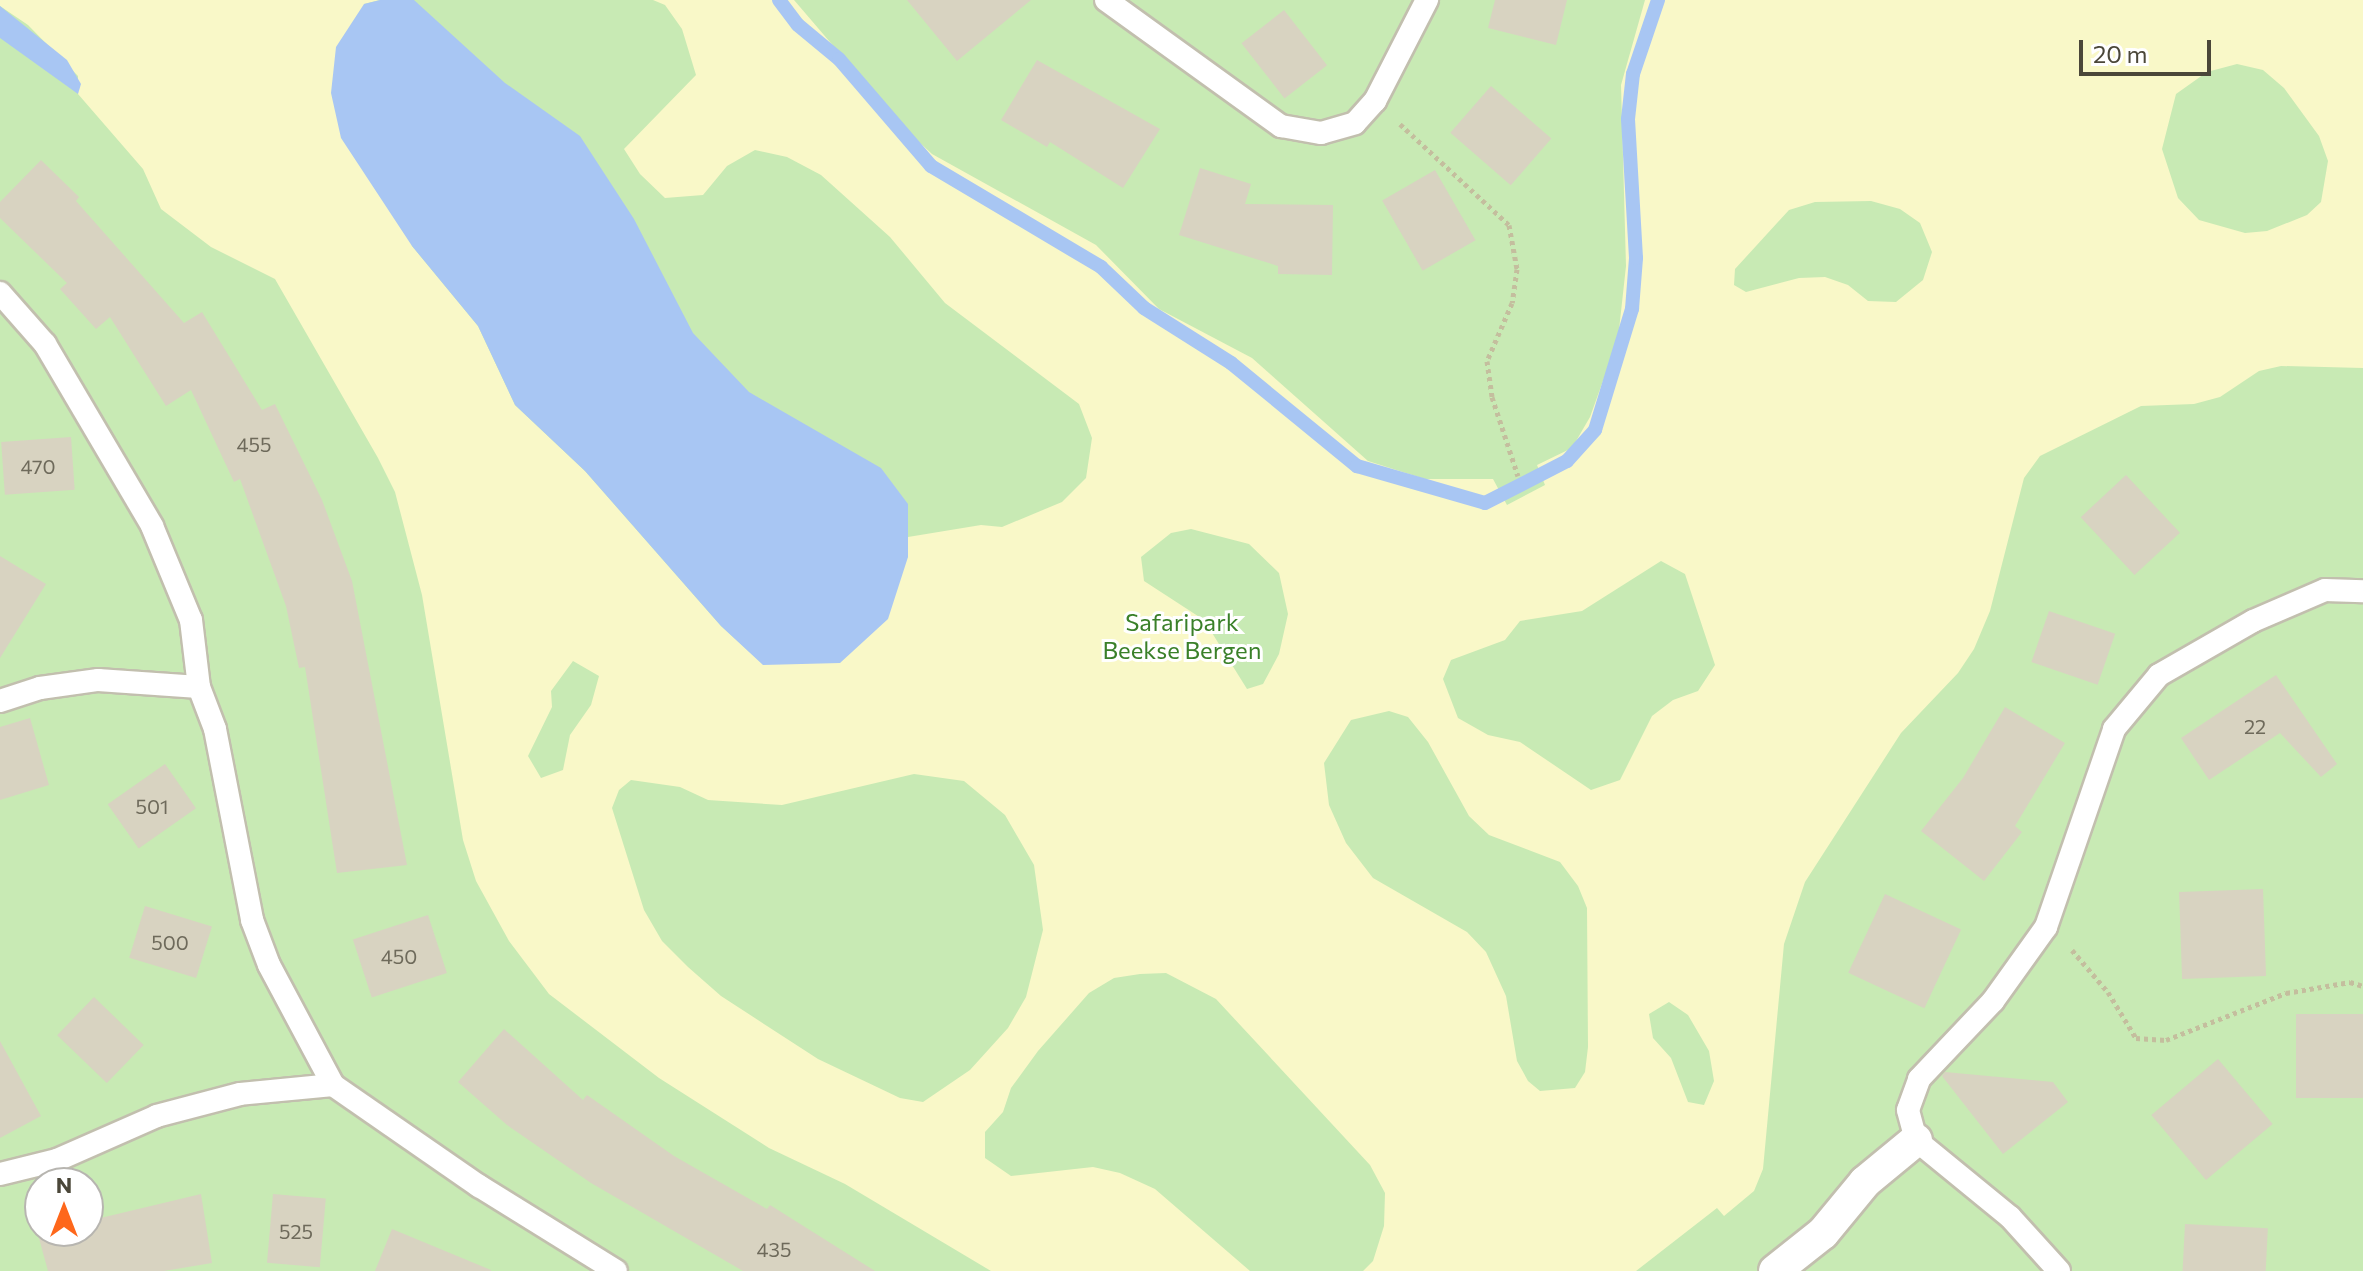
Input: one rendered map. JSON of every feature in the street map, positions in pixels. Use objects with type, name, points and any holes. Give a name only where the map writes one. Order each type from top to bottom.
[{"type":"street","points":[[1775,1271],[1823,1233],[1865,1182],[1916,1140]]},
{"type":"lane","points":[[1106,0],[1281,126],[1321,133],[1340,131],[1375,101],[1427,0]]},
{"type":"lane","points":[[0,293],[45,344],[152,526],[191,620],[199,687],[215,729],[252,920],[269,965],[333,1085],[479,1186],[616,1271]]},
{"type":"lane","points":[[2059,1271],[2010,1217],[1916,1140],[1908,1110],[1919,1079],[1993,1001],[2046,927],[2114,729],[2159,675],[2253,621],[2325,590],[2363,591]]},
{"type":"lane","points":[[0,701],[40,688],[98,680],[199,687]]},
{"type":"lane","points":[[0,1174],[57,1160],[157,1116],[240,1094],[333,1085]]},
{"type":"path","points":[[1375,101],[1509,225],[1517,269],[1512,303],[1487,361],[1492,397],[1518,476]]},
{"type":"path","points":[[2046,927],[2108,992],[2136,1038],[2166,1040],[2286,993],[2350,982],[2363,986]]},
{"type":"green space","name":"Safaripark Beekse Bergen","points":[[0,0],[2363,0],[2363,1271],[0,1271]]},
{"type":"sand","points":[[0,0],[380,0],[364,4],[412,246],[478,326],[515,405],[585,471],[721,626],[764,665],[908,557],[908,537],[981,525],[1002,527],[1062,502],[1086,478],[1092,438],[1079,404],[945,303],[890,237],[821,175],[787,157],[755,150],[727,166],[703,195],[665,198],[640,174],[624,149],[696,75],[682,29],[665,5],[653,0],[794,0],[901,125],[932,154],[1096,245],[1159,309],[1252,358],[1368,461],[1425,479],[1493,479],[1507,505],[1545,485],[1537,465],[1572,448],[1590,417],[1618,339],[1626,266],[1621,85],[1645,0],[2363,0],[2363,368],[2281,366],[2259,371],[2220,397],[2194,404],[2141,406],[2040,456],[2024,478],[1990,611],[1974,649],[1958,673],[1901,733],[1805,882],[1784,944],[1763,1169],[1754,1191],[1724,1216],[1717,1208],[1636,1271],[1363,1271],[1373,1261],[1384,1226],[1385,1193],[1370,1165],[1216,999],[1166,973],[1140,974],[1114,978],[1089,993],[1038,1051],[1011,1088],[1003,1112],[985,1132],[985,1158],[1011,1176],[1093,1167],[1120,1173],[1155,1189],[1250,1271],[991,1271],[845,1184],[769,1148],[659,1078],[549,994],[509,941],[476,881],[463,840],[422,595],[395,492],[378,458],[275,279],[211,247],[161,209],[143,169],[78,94],[78,76],[28,25],[0,6]],"holes":[[[2237,64],[2263,70],[2284,88],[2319,136],[2328,161],[2321,202],[2307,215],[2267,231],[2245,233],[2199,220],[2178,198],[2162,149],[2176,94],[2207,72]],[[1871,201],[1900,209],[1920,223],[1932,252],[1923,280],[1896,302],[1868,301],[1848,285],[1825,277],[1799,278],[1746,292],[1734,285],[1735,269],[1789,210],[1815,202]],[[1191,529],[1249,544],[1279,573],[1288,614],[1279,654],[1263,684],[1247,689],[1204,620],[1144,581],[1141,557],[1171,533]],[[1661,561],[1685,574],[1715,665],[1698,691],[1673,700],[1652,716],[1620,780],[1591,790],[1520,742],[1488,735],[1458,718],[1443,679],[1451,660],[1505,640],[1520,621],[1582,611]],[[573,661],[599,676],[591,705],[570,735],[563,770],[541,778],[528,756],[552,707],[551,691]],[[1389,711],[1408,717],[1428,742],[1469,816],[1489,835],[1560,862],[1578,886],[1587,908],[1588,1047],[1585,1072],[1575,1088],[1540,1091],[1528,1081],[1517,1061],[1506,996],[1486,952],[1467,932],[1373,878],[1346,843],[1329,805],[1324,763],[1351,720]],[[914,774],[964,781],[1005,815],[1034,865],[1043,930],[1026,997],[1008,1028],[970,1070],[923,1102],[900,1098],[818,1059],[721,996],[662,941],[644,910],[612,808],[619,790],[631,780],[680,787],[708,800],[782,805]],[[1669,1002],[1688,1015],[1709,1051],[1714,1081],[1704,1105],[1688,1102],[1671,1058],[1653,1038],[1649,1014]]]},
{"type":"water","points":[[380,0],[414,0],[505,83],[580,136],[634,219],[693,333],[749,392],[881,468],[908,504],[908,557],[888,619],[840,663],[763,665],[721,626],[585,471],[515,405],[478,326],[412,246],[341,138],[331,93],[336,47],[364,4]]},
{"type":"water","points":[[0,6],[67,60],[81,84],[78,94],[0,38]]},
{"type":"building","points":[[907,0],[1031,0],[957,61]]},
{"type":"building","points":[[1495,0],[1567,0],[1556,45],[1488,28]]},
{"type":"building","points":[[1284,10],[1327,65],[1285,98],[1241,43]]},
{"type":"building","points":[[1037,60],[1160,129],[1123,188],[1050,142],[1047,147],[1001,120]]},
{"type":"building","points":[[1491,86],[1551,138],[1511,185],[1450,133]]},
{"type":"building","points":[[41,160],[79,197],[76,201],[184,323],[202,312],[262,410],[275,404],[322,500],[352,581],[407,865],[337,873],[305,667],[299,668],[286,606],[240,479],[234,482],[191,390],[166,406],[110,317],[96,329],[60,289],[67,283],[0,218],[0,202]]},
{"type":"building","points":[[1200,168],[1251,184],[1245,204],[1333,205],[1332,275],[1278,274],[1278,266],[1179,235]]},
{"type":"building","points":[[1435,170],[1476,240],[1423,271],[1382,200]]},
{"type":"building","points":[[71,437],[75,490],[5,495],[1,442]]},
{"type":"building","points":[[2126,475],[2180,533],[2135,575],[2081,517]]},
{"type":"building","points":[[0,556],[46,584],[0,658]]},
{"type":"building","points":[[2049,611],[2115,634],[2098,685],[2031,662]]},
{"type":"building","points":[[2276,675],[2337,764],[2321,777],[2280,733],[2209,780],[2181,738]]},
{"type":"building","points":[[2005,707],[2065,743],[2015,826],[2022,832],[1984,881],[1921,831],[1963,778]]},
{"type":"building","points":[[30,718],[49,785],[0,800],[0,727]]},
{"type":"building","points":[[165,764],[196,808],[139,848],[108,804]]},
{"type":"building","points":[[2263,889],[2266,976],[2182,979],[2179,892]]},
{"type":"building","points":[[1885,894],[1961,929],[1924,1008],[1848,973]]},
{"type":"building","points":[[145,906],[212,926],[196,978],[129,958]]},
{"type":"building","points":[[428,915],[447,973],[372,997],[353,939]]},
{"type":"building","points":[[94,997],[144,1045],[107,1083],[57,1035]]},
{"type":"building","points":[[2296,1014],[2363,1014],[2363,1098],[2296,1098]]},
{"type":"building","points":[[504,1029],[583,1100],[587,1095],[674,1156],[767,1209],[770,1205],[875,1271],[743,1271],[591,1183],[507,1125],[458,1082]]},
{"type":"building","points":[[0,1041],[41,1116],[0,1138]]},
{"type":"building","points":[[2218,1059],[2273,1124],[2206,1180],[2151,1115]]},
{"type":"building","points":[[1945,1072],[2053,1082],[2068,1102],[2003,1154],[1942,1076]]},
{"type":"building","points":[[201,1194],[212,1263],[164,1271],[48,1271],[41,1247],[104,1247],[104,1217]]},
{"type":"building","points":[[273,1194],[326,1199],[320,1267],[267,1263]]},
{"type":"building","points":[[2185,1224],[2268,1228],[2266,1271],[2183,1271]]},
{"type":"building","points":[[392,1229],[491,1270],[491,1271],[375,1271]]},
{"type":"waterway","points":[[779,0],[798,25],[839,59],[931,166],[1101,267],[1144,308],[1231,363],[1357,466],[1485,503],[1567,461],[1595,430],[1632,309],[1636,258],[1628,119],[1633,74],[1658,0]]}]
